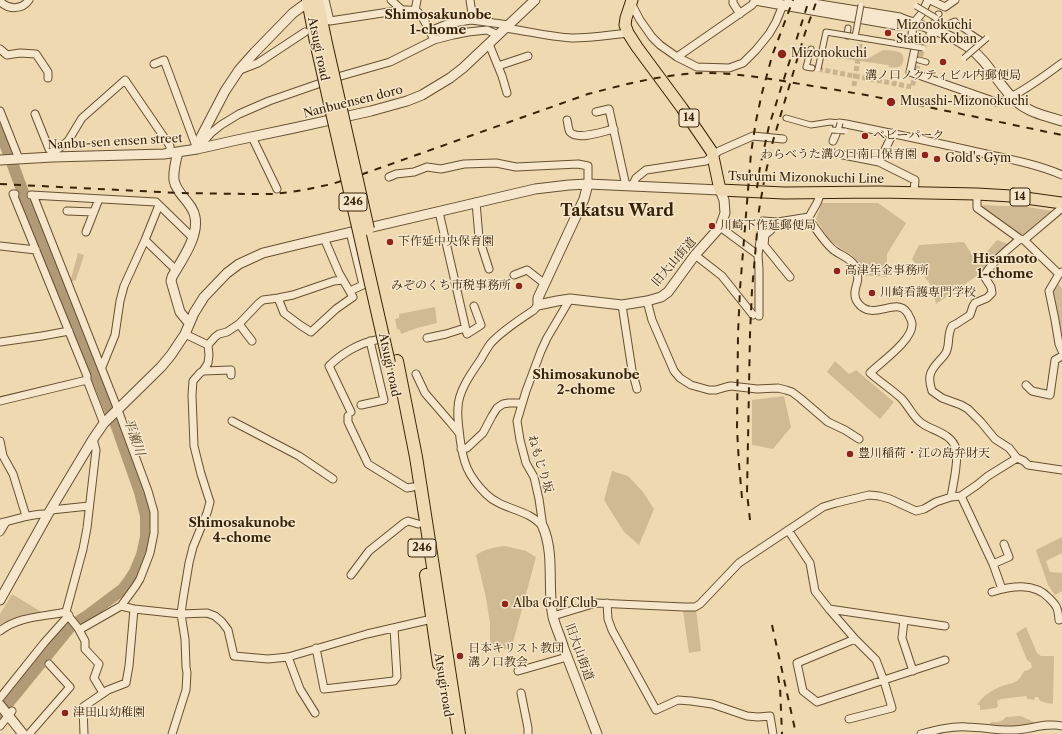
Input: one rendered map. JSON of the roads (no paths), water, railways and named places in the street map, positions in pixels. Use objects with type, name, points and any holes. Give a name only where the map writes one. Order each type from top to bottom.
[{"type":"highway","name":"Atsugi road","points":[[311,1],[416,457],[459,734]]},
{"type":"highway","name":"Atsugi road","points":[[393,362],[451,734]]},
{"type":"main road","points":[[628,33],[626,18],[631,1]]},
{"type":"main road","name":"Tsurumi Mizonokuchi Line","points":[[628,33],[714,155],[714,165],[720,190],[784,193],[977,194],[1011,196],[1062,203]]},
{"type":"street","points":[[0,1],[3,5],[16,8],[23,6],[29,0]]},
{"type":"street","points":[[325,0],[330,22],[411,9],[418,12],[434,40]]},
{"type":"street","points":[[391,0],[402,10]]},
{"type":"street","points":[[415,11],[417,0]]},
{"type":"street","points":[[470,0],[473,20]]},
{"type":"street","name":"Nanbuensen doro","points":[[237,140],[371,112],[407,101],[438,86],[464,68],[535,0]]},
{"type":"street","points":[[733,0],[732,3],[740,14]]},
{"type":"street","points":[[677,57],[752,6],[756,0],[843,8],[898,25],[913,24],[925,26],[943,33],[968,47],[986,63],[1018,103],[1033,112],[1062,121]]},
{"type":"street","points":[[955,0],[945,7],[929,0],[922,13],[913,24],[912,35],[916,44],[910,72],[996,102],[1012,97],[1062,63]]},
{"type":"street","points":[[197,149],[201,137],[225,91],[239,70],[284,21],[300,7],[311,1]]},
{"type":"street","points":[[631,1],[640,20],[652,37],[660,45],[677,57],[697,67],[729,68],[743,63],[756,50],[769,34],[786,2]]},
{"type":"street","points":[[855,37],[861,6],[859,5]]},
{"type":"street","points":[[917,9],[936,18],[938,14]]},
{"type":"street","points":[[430,31],[447,24],[473,20],[507,26],[542,35],[571,38],[628,33]]},
{"type":"street","points":[[934,22],[946,27],[956,21],[958,25],[984,40],[967,56]]},
{"type":"street","points":[[847,36],[848,28]]},
{"type":"street","points":[[197,149],[211,133],[221,125],[240,114],[269,101],[341,76],[390,62],[434,40],[453,34],[487,30],[498,35]]},
{"type":"street","points":[[239,70],[258,63],[305,32]]},
{"type":"street","points":[[818,69],[826,32],[923,48]]},
{"type":"street","points":[[489,44],[507,93]]},
{"type":"street","points":[[0,49],[7,55],[20,53],[36,54],[48,72],[48,78]]},
{"type":"street","points":[[811,49],[806,67],[812,68]]},
{"type":"street","points":[[498,66],[528,56]]},
{"type":"street","points":[[154,64],[164,60],[197,149]]},
{"type":"street","points":[[919,60],[926,62]]},
{"type":"street","points":[[35,114],[49,149],[53,155],[68,141],[82,118],[126,80],[174,152],[174,181],[194,213],[196,224],[193,238],[171,281],[180,312],[189,323]]},
{"type":"street","points":[[596,112],[609,109],[629,186]]},
{"type":"street","points":[[0,111],[18,159]]},
{"type":"street","points":[[786,118],[811,125],[830,122],[840,123],[838,131]]},
{"type":"street","points":[[567,120],[570,131],[574,135],[583,136],[614,129]]},
{"type":"street","points":[[833,141],[836,134],[837,124],[839,123],[893,133],[1016,161],[1062,175]]},
{"type":"street","points":[[832,130],[845,131]]},
{"type":"street","points":[[879,162],[893,133]]},
{"type":"street","points":[[629,186],[646,170],[706,161],[720,151],[753,136],[783,139]]},
{"type":"street","points":[[252,137],[277,189]]},
{"type":"street","name":"Nanbu-sen ensen street","points":[[0,160],[53,155],[164,154],[197,149],[237,140]]},
{"type":"street","points":[[833,154],[879,162],[915,180],[914,193]]},
{"type":"street","points":[[389,177],[396,174],[414,172],[427,168],[441,169],[464,164],[496,163],[516,167],[578,164],[588,166],[588,184],[584,199],[538,298],[538,305]]},
{"type":"street","points":[[0,600],[93,439],[106,422],[161,367],[185,334],[189,323],[204,297],[227,273],[239,264],[263,253],[535,189],[588,184],[720,190]]},
{"type":"street","name":"旧大山街道","points":[[597,734],[553,616],[549,553],[547,535],[544,527],[534,517],[494,501],[470,475],[464,464],[461,449],[458,407],[461,394],[467,382],[490,344],[502,332],[534,310],[538,305],[570,299],[622,305],[647,301],[661,297],[668,292],[695,255],[720,227],[725,213],[724,200],[720,190]]},
{"type":"street","points":[[809,217],[817,203],[820,193]]},
{"type":"street","points":[[15,194],[13,194],[69,330],[102,419],[106,422]]},
{"type":"street","points":[[977,194],[977,208],[1022,239],[1061,273],[1049,291],[1059,344],[1062,351]]},
{"type":"street","points":[[79,629],[121,606],[135,587],[147,562],[154,533],[154,512],[148,491],[102,367],[32,195],[156,202],[193,238]]},
{"type":"street","points":[[86,232],[99,199]]},
{"type":"street","points":[[476,202],[479,238],[489,270]]},
{"type":"street","points":[[102,367],[115,335],[120,301],[124,286],[159,205]]},
{"type":"street","points":[[1062,208],[1001,255],[986,272],[984,276],[991,287],[992,293],[987,298],[975,303],[970,315],[952,326],[949,331],[948,348],[946,353],[934,367],[929,378],[932,391],[942,398],[968,409],[982,422],[995,439],[1009,448],[1017,458],[1028,464],[1062,470]]},
{"type":"street","points":[[67,211],[94,212]]},
{"type":"street","points":[[439,212],[467,334],[481,325],[474,306]]},
{"type":"street","points":[[695,255],[722,276],[756,316],[759,269],[758,255],[763,221],[775,222],[809,217]]},
{"type":"street","points":[[809,217],[810,221],[828,244],[835,251],[845,256],[854,264],[858,273],[855,296],[857,302],[862,307],[868,311],[874,311],[893,306],[904,309],[909,314],[912,323],[911,331],[905,341],[870,373],[902,400],[918,420],[949,438],[954,445],[957,456],[951,497]]},
{"type":"street","points":[[775,222],[771,230],[765,235],[764,245],[790,278]]},
{"type":"street","points":[[720,227],[758,255]]},
{"type":"street","points":[[350,232],[363,285],[350,292]]},
{"type":"street","points":[[278,298],[284,313],[311,332],[336,309],[353,297],[343,280],[324,238]]},
{"type":"street","points":[[145,240],[176,270]]},
{"type":"street","points":[[0,246],[36,250]]},
{"type":"street","points":[[514,276],[527,270],[545,284]]},
{"type":"street","points":[[172,734],[186,690],[187,673],[185,639],[181,614],[183,599],[193,547],[210,502],[194,446],[192,395],[193,381],[203,371],[208,363],[208,345],[215,336],[227,332],[239,324],[263,300],[293,295],[334,281],[343,280]]},
{"type":"street","name":"ねもじり坂","points":[[544,527],[534,477],[526,463],[517,420],[541,351],[570,299]]},
{"type":"street","points":[[647,301],[652,320],[674,371],[680,378],[691,386],[709,390],[716,390],[731,386],[757,389],[778,388],[786,390],[792,392],[800,398],[828,422],[859,439]]},
{"type":"street","points":[[622,305],[632,370],[637,389]]},
{"type":"street","points":[[239,324],[252,341]]},
{"type":"street","points":[[427,338],[466,328]]},
{"type":"street","points":[[0,342],[42,336],[69,330]]},
{"type":"street","points":[[185,334],[208,345]]},
{"type":"street","points":[[361,405],[384,400],[373,340],[355,346],[329,366],[349,414],[348,422],[368,464],[406,488],[412,487]]},
{"type":"street","points":[[1026,385],[1032,391],[1050,395],[1055,360],[1062,356]]},
{"type":"street","points":[[203,371],[231,370],[231,375]]},
{"type":"street","points":[[416,374],[425,393],[460,434]]},
{"type":"street","points":[[0,401],[87,380]]},
{"type":"street","points":[[461,449],[467,448],[483,433],[497,408],[503,404],[522,403]]},
{"type":"street","points":[[232,421],[299,456],[333,479]]},
{"type":"street","points":[[0,698],[68,615],[87,528],[96,450],[93,439]]},
{"type":"street","points":[[0,441],[2,456],[13,474],[26,516]]},
{"type":"street","points":[[553,616],[592,604],[607,603],[684,608],[694,606],[706,598],[739,563],[823,507],[836,502],[869,495],[890,499],[916,511],[924,509],[936,502],[951,497],[961,496],[988,476],[1017,458]]},
{"type":"street","points":[[961,496],[993,564],[1002,589]]},
{"type":"street","points":[[0,532],[3,522],[26,516],[89,506]]},
{"type":"street","points":[[351,575],[369,551],[404,523],[408,521],[418,524]]},
{"type":"street","points":[[788,530],[810,563],[815,591],[855,639],[876,660],[884,681],[892,708],[849,720]]},
{"type":"street","points":[[993,564],[1009,557],[1004,544]]},
{"type":"street","points":[[992,592],[1022,586],[1044,592],[1058,610],[1059,620],[1062,619]]},
{"type":"street","points":[[607,603],[608,619],[612,630],[656,710],[678,700],[712,704],[747,716],[770,716],[773,734]]},
{"type":"street","points":[[121,606],[134,609],[181,614],[207,613],[216,616],[228,630],[234,656],[268,659],[288,657],[367,634],[432,619]]},
{"type":"street","points":[[84,734],[83,707],[108,690],[126,684],[134,609]]},
{"type":"street","points":[[829,609],[945,626]]},
{"type":"street","points":[[68,615],[79,629],[85,641],[85,649],[99,664],[94,678],[103,693]]},
{"type":"street","points":[[0,631],[15,622],[24,619],[68,615]]},
{"type":"street","points":[[904,620],[902,638],[913,671]]},
{"type":"street","points":[[316,648],[324,689],[394,681],[397,678],[394,628]]},
{"type":"street","points":[[855,639],[798,663],[802,691],[818,702],[945,660]]},
{"type":"street","points":[[288,657],[300,689],[315,713]]},
{"type":"street","points":[[518,671],[568,657]]},
{"type":"street","points":[[29,734],[70,687],[49,664]]},
{"type":"street","points":[[521,693],[528,734]]},
{"type":"street","points":[[0,705],[9,714],[23,734]]},
{"type":"street","points":[[0,726],[9,714]]},
{"type":"street","points":[[921,734],[947,728],[965,726],[991,731],[1038,727],[1049,724],[1062,726]]},
{"type":"waterway","name":"平瀬川","points":[[0,130],[28,206],[117,427],[140,492],[146,516],[146,537],[142,555],[135,572],[129,581],[123,589],[70,627],[0,713]]},
{"type":"tunnel","points":[[818,69],[912,87],[923,48],[930,32]]},
{"type":"tunnel","points":[[854,86],[861,38]]},
{"type":"railway","points":[[742,498],[737,429],[738,334],[740,289],[751,153],[762,93],[772,56],[793,0]]},
{"type":"railway","points":[[757,188],[769,126],[809,0]]},
{"type":"railway","points":[[750,520],[747,493],[750,334],[759,210],[773,141],[805,33],[817,0]]},
{"type":"railway","points":[[0,184],[180,193],[275,194],[304,190],[332,184],[363,174],[588,94],[660,77],[704,73],[759,77],[843,91],[1062,135]]},
{"type":"railway","points":[[772,625],[796,734]]},
{"type":"railway","points":[[778,676],[780,687],[782,734]]},
{"type":"place","name":"Mizonokuchi Station Koban","points":[[888,33]]},
{"type":"place","name":"Mizonokuchi","points":[[782,54]]},
{"type":"place","name":"溝ノ口ノクティビル内郵便局","points":[[943,62]]},
{"type":"place","name":"Musashi-Mizonokuchi","points":[[891,102]]},
{"type":"place","name":"ベビーパーク","points":[[865,136]]},
{"type":"place","name":"わらべうた溝の口南口保育園","points":[[925,155]]},
{"type":"place","name":"Gold's Gym","points":[[937,159]]},
{"type":"place","name":"川崎下作延郵便局","points":[[712,226]]},
{"type":"place","name":"下作延中央保育園","points":[[390,242]]},
{"type":"place","name":"高津年金事務所","points":[[837,271]]},
{"type":"place","name":"みぞのくち市税事務所","points":[[519,286]]},
{"type":"place","name":"川崎看護専門学校","points":[[872,293]]},
{"type":"place","name":"豊川稲荷・江の島弁財天","points":[[850,454]]},
{"type":"place","name":"Alba Golf Club","points":[[505,604]]},
{"type":"place","name":"日本キリスト教団 溝ノ口教会","points":[[460,656]]},
{"type":"place","name":"津田山幼稚園","points":[[65,713]]},
{"type":"district","name":"Shimosakunobe 1-chome","points":[[438,22]]},
{"type":"district","name":"Takatsu Ward","points":[[617,211]]},
{"type":"district","name":"Hisamoto 1-chome","points":[[1005,266]]},
{"type":"district","name":"Shimosakunobe 2-chome","points":[[586,382]]},
{"type":"district","name":"Shimosakunobe 4-chome","points":[[242,530]]}]
